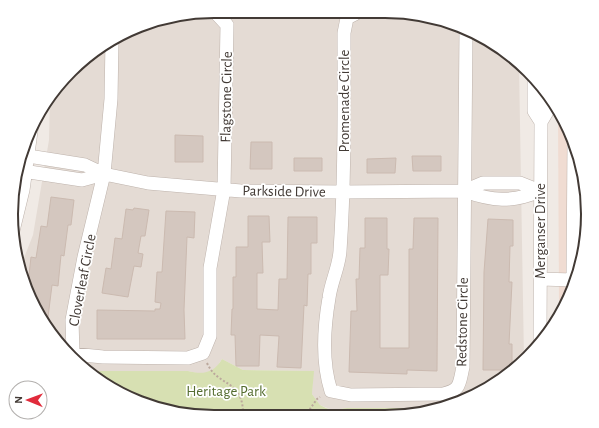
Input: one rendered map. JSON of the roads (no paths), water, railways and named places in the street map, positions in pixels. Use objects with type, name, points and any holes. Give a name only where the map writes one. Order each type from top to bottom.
[{"type":"street","name":"Flagstone Circle","points":[[221,18],[227,25],[224,190]]},
{"type":"street","name":"Promenade Circle","points":[[343,192],[344,32],[347,18]]},
{"type":"street","points":[[464,190],[466,35]]},
{"type":"street","points":[[104,174],[112,99],[112,47]]},
{"type":"street","name":"Merganser Drive","points":[[534,88],[534,112],[541,122]]},
{"type":"street","name":"Merganser Drive","points":[[540,333],[541,122],[547,112],[546,103]]},
{"type":"street","name":"Parkside Drive","points":[[27,155],[85,165],[104,174],[148,183],[224,190],[343,192],[464,190],[483,183],[520,183],[540,191]]},
{"type":"street","points":[[573,269],[574,162]]},
{"type":"street","name":"Parkside Drive","points":[[23,171],[82,180],[104,174]]},
{"type":"street","name":"Cloverleaf Circle","points":[[73,350],[72,320],[84,257],[104,174]]},
{"type":"street","name":"Cloverleaf Circle","points":[[77,354],[103,357],[188,358],[203,353],[210,336],[210,268],[224,190]]},
{"type":"street","name":"Redstone Circle","points":[[343,192],[340,253],[329,297],[326,331],[326,375],[331,391],[351,395],[442,394],[454,391],[458,386],[463,368],[464,190]]},
{"type":"street","points":[[540,279],[570,280]]},
{"type":"park label","name":"Heritage Park","points":[[226,391]]}]
